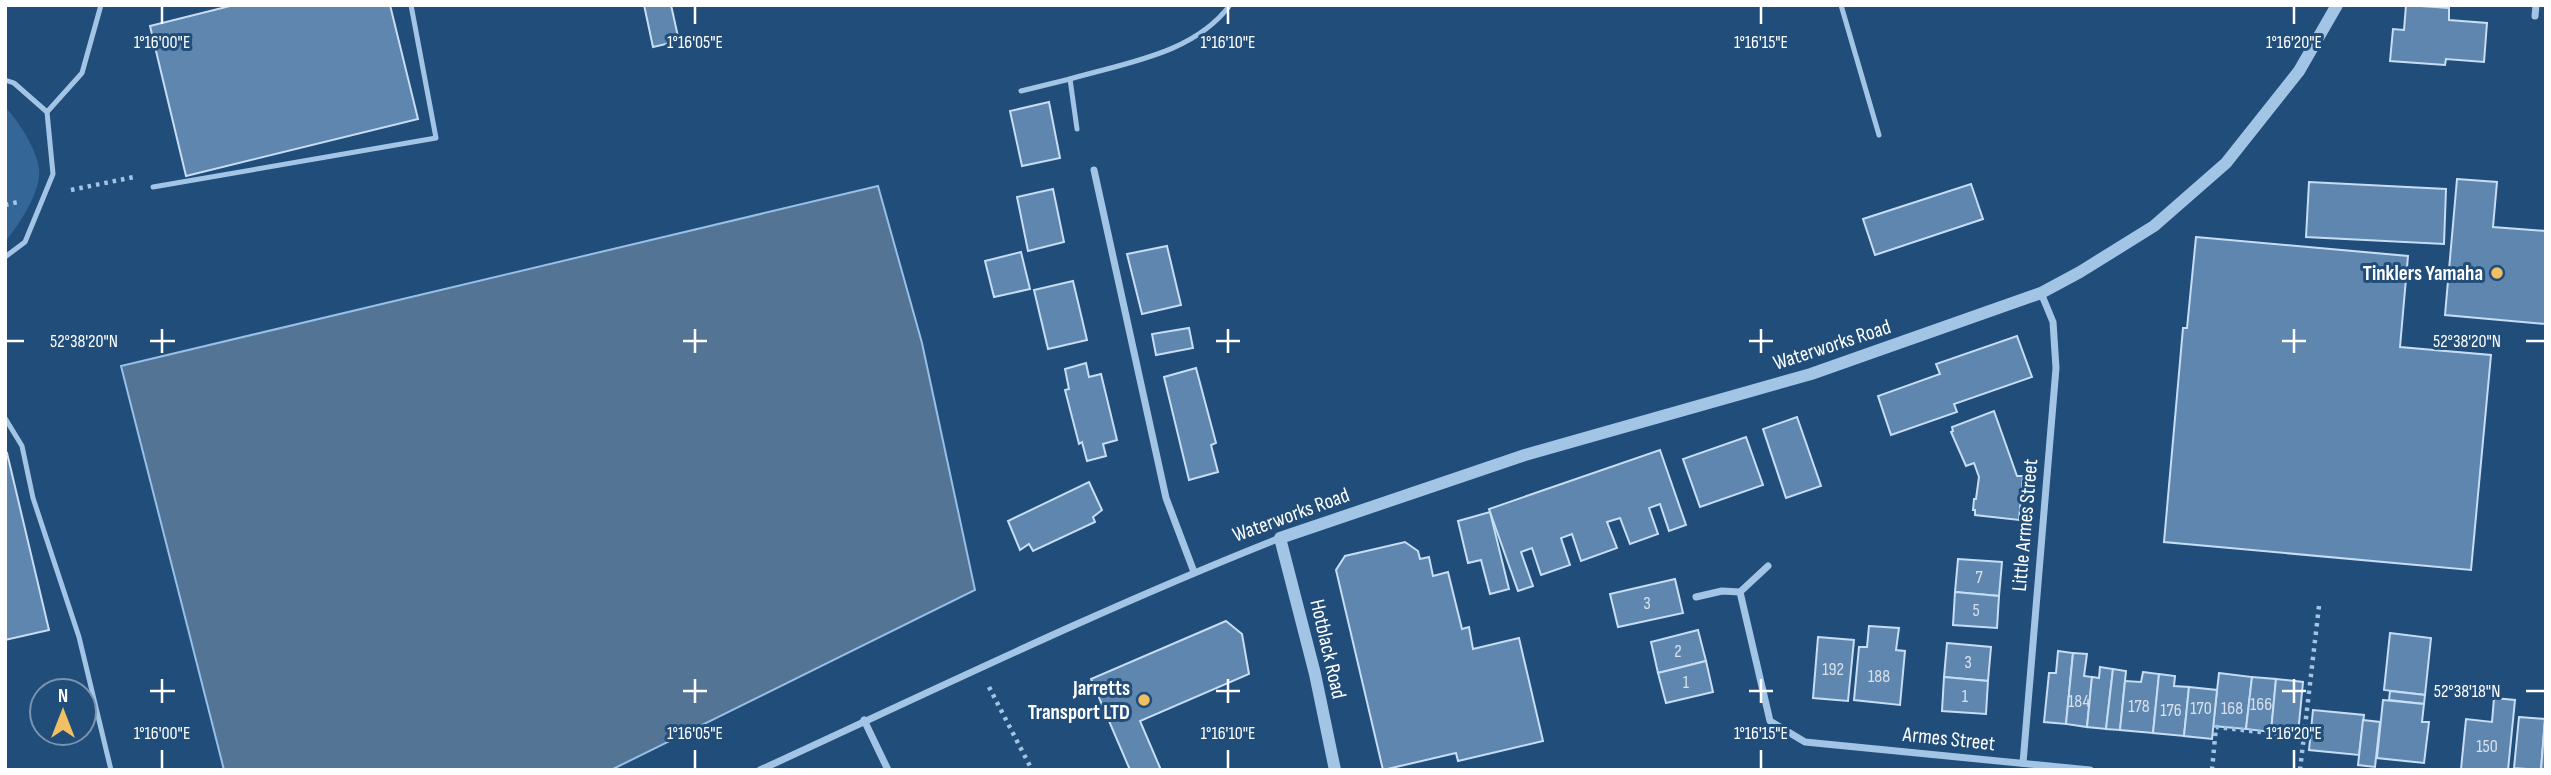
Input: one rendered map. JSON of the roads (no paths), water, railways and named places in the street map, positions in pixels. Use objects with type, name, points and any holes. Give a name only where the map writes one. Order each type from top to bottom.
[{"type":"street","name":"Waterworks Road","points":[[760,770],[978,668],[1194,572],[1280,538],[1525,455],[1811,374],[2041,293],[2154,226],[2226,163],[2300,71],[2337,5]]},
{"type":"street","points":[[2535,16],[2536,5]]},
{"type":"street","points":[[1094,170],[1166,498],[1194,572]]},
{"type":"street","name":"Little Armes Street","points":[[2023,763],[2056,368],[2053,322],[2041,293]]},
{"type":"street","name":"Hotblack Road","points":[[1280,538],[1315,674],[1335,770]]},
{"type":"street","points":[[1696,597],[1722,591],[1740,592],[1769,566]]},
{"type":"street","name":"Armes Street","points":[[1740,592],[1770,721],[1805,742],[2090,770]]},
{"type":"street","points":[[864,720],[888,770]]},
{"type":"lane","points":[[47,113],[82,73],[101,5]]},
{"type":"lane","points":[[153,187],[436,138],[411,5]]},
{"type":"lane","points":[[1021,91],[1180,46],[1221,18],[1230,5]]},
{"type":"lane","points":[[1841,5],[1879,135]]},
{"type":"lane","points":[[1070,79],[1077,129]]},
{"type":"lane","points":[[5,80],[14,83],[47,113],[53,174],[25,242],[5,257]]},
{"type":"lane","points":[[5,418],[22,446],[33,498],[79,637],[111,770]]},
{"type":"place","name":"Tinklers Yamaha","points":[[2497,273]]},
{"type":"place","name":"Jarretts Transport LTD","points":[[1144,700]]}]
